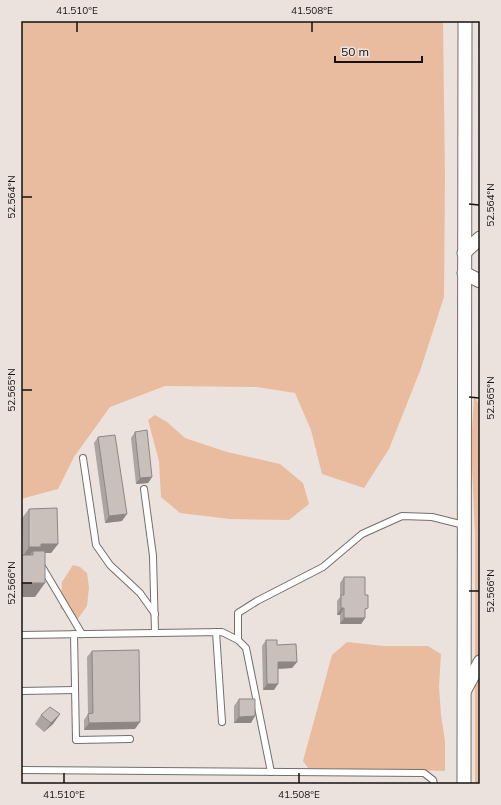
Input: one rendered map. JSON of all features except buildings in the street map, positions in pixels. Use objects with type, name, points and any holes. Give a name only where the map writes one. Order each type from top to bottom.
[{"type":"street","points":[[464,784],[465,21]]},
{"type":"street","points":[[464,253],[480,238]]},
{"type":"street","points":[[464,273],[480,281]]},
{"type":"street","points":[[464,692],[480,662]]},
{"type":"lane","points":[[83,458],[96,545],[110,565],[140,593],[155,614]]},
{"type":"lane","points":[[144,488],[153,556],[156,633]]},
{"type":"lane","points":[[238,640],[238,613],[257,601],[323,567],[362,534],[402,516],[432,516],[464,525]]},
{"type":"lane","points":[[38,561],[82,634]]},
{"type":"lane","points":[[216,632],[222,722]]},
{"type":"lane","points":[[21,635],[222,632],[238,640],[246,648],[271,772]]},
{"type":"lane","points":[[74,634],[76,740],[130,739]]},
{"type":"lane","points":[[21,691],[75,690]]},
{"type":"lane","points":[[21,770],[424,773],[433,780],[434,784]]},
{"type":"shaded area","points":[[21,21],[443,21],[445,178],[444,297],[420,371],[389,449],[364,488],[322,474],[311,430],[295,393],[257,387],[165,386],[110,407],[74,457],[58,489],[21,499]]},
{"type":"shaded area","points":[[474,397],[480,405],[480,784],[475,784],[475,535],[471,445]]},
{"type":"shaded area","points":[[155,415],[167,422],[185,438],[227,452],[280,464],[303,483],[309,504],[289,520],[230,519],[180,513],[161,497],[159,461],[148,420]]},
{"type":"shaded area","points":[[73,565],[80,567],[87,573],[89,587],[87,606],[77,620],[60,608],[62,582]]},
{"type":"shaded area","points":[[347,642],[384,646],[428,646],[441,654],[439,686],[445,741],[445,771],[308,768],[303,761],[332,655]]}]
